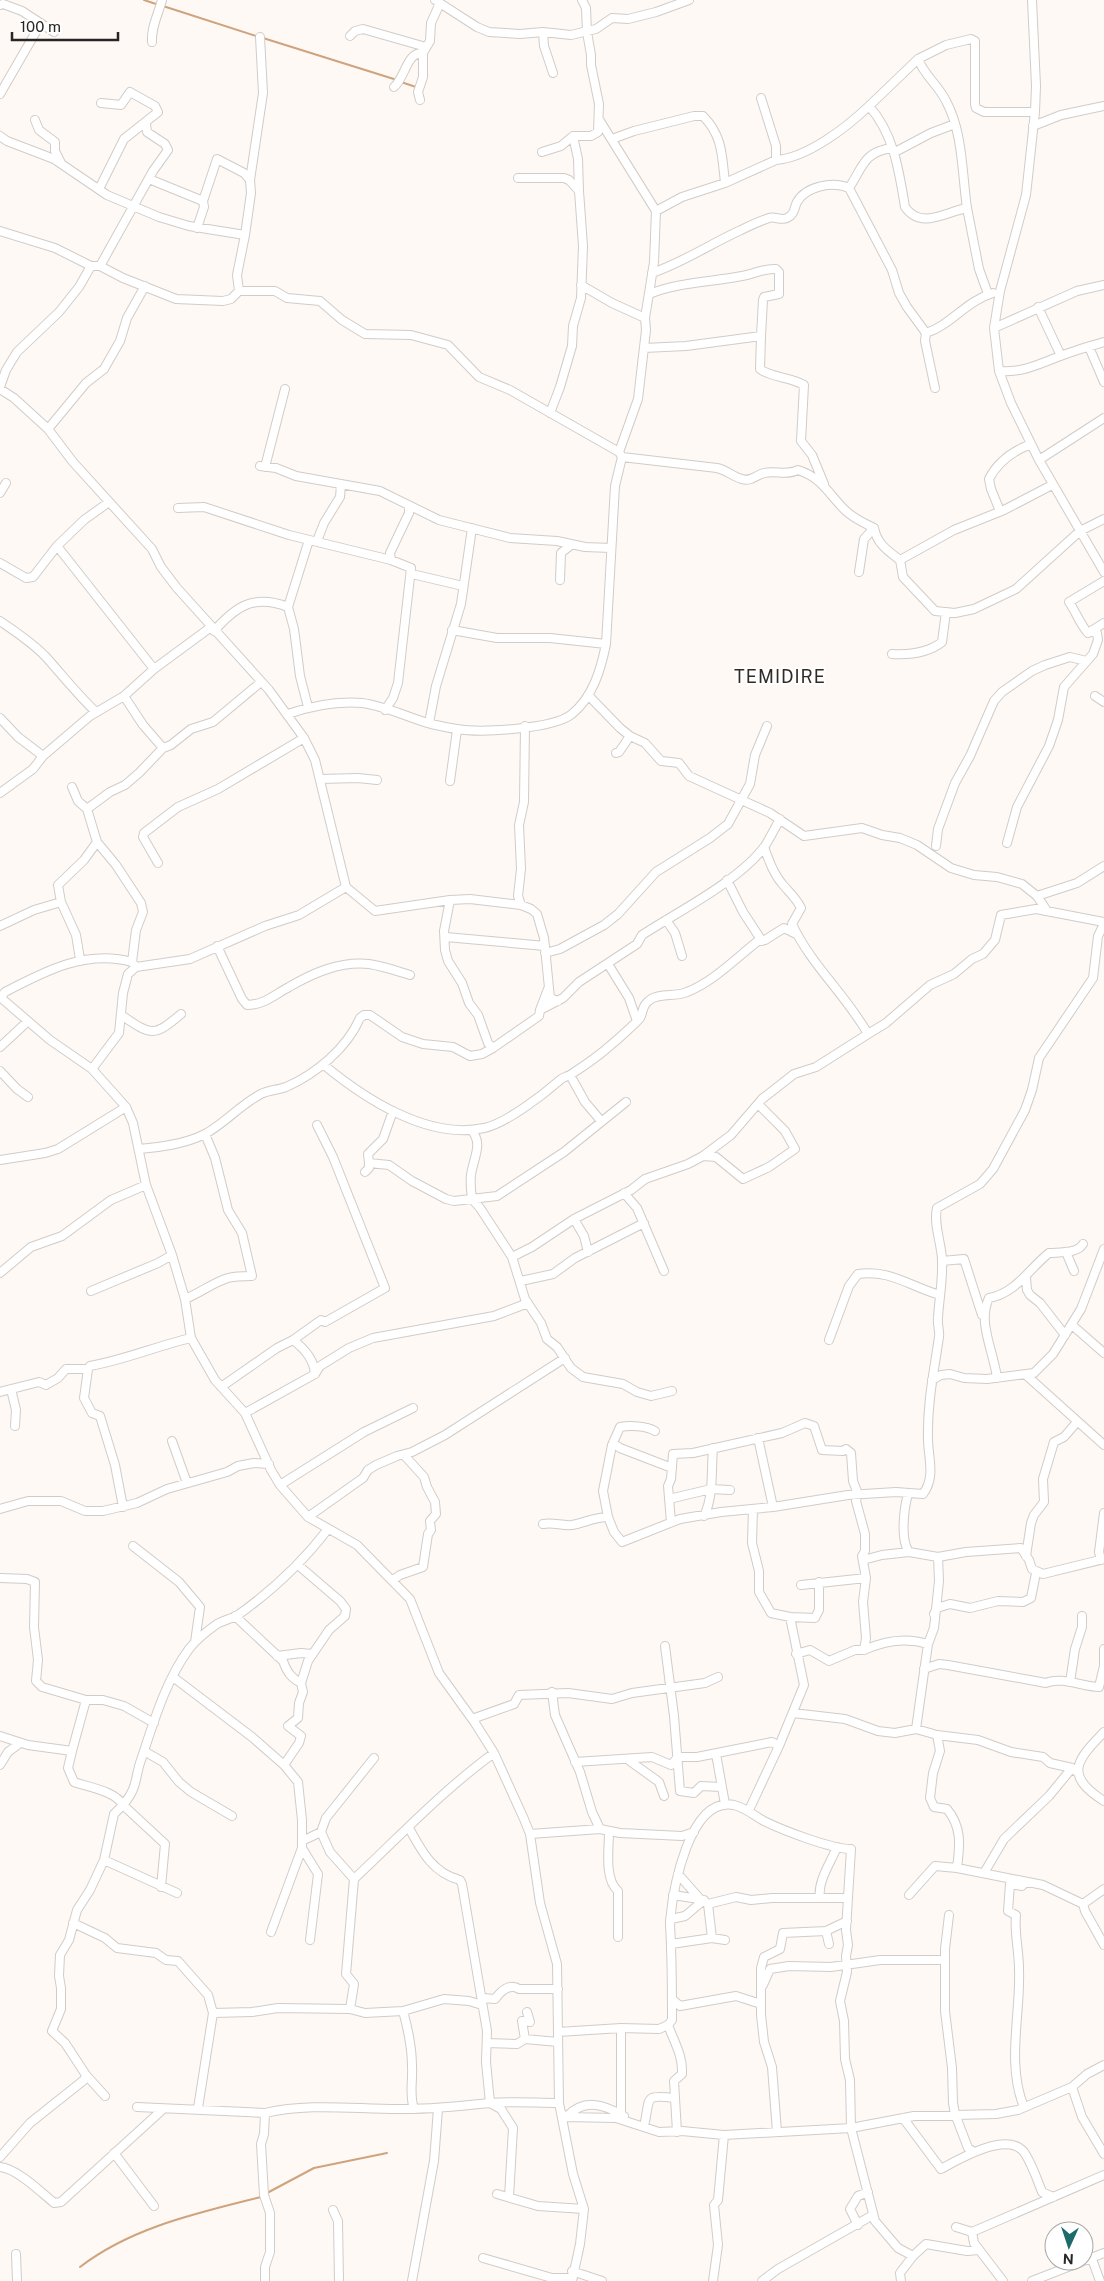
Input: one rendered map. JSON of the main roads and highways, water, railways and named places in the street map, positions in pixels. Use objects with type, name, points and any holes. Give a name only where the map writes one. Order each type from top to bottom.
[{"type":"waterway","points":[[144,0],[159,5]]},
{"type":"waterway","points":[[163,6],[259,37]]},
{"type":"waterway","points":[[263,38],[397,80]]},
{"type":"waterway","points":[[401,82],[416,87]]},
{"type":"waterway","points":[[267,2193],[314,2168],[387,2153]]},
{"type":"waterway","points":[[80,2267],[121,2241],[144,2231],[190,2216],[261,2197]]},
{"type":"district","name":"TEMIDIRE","points":[[780,676]]}]
